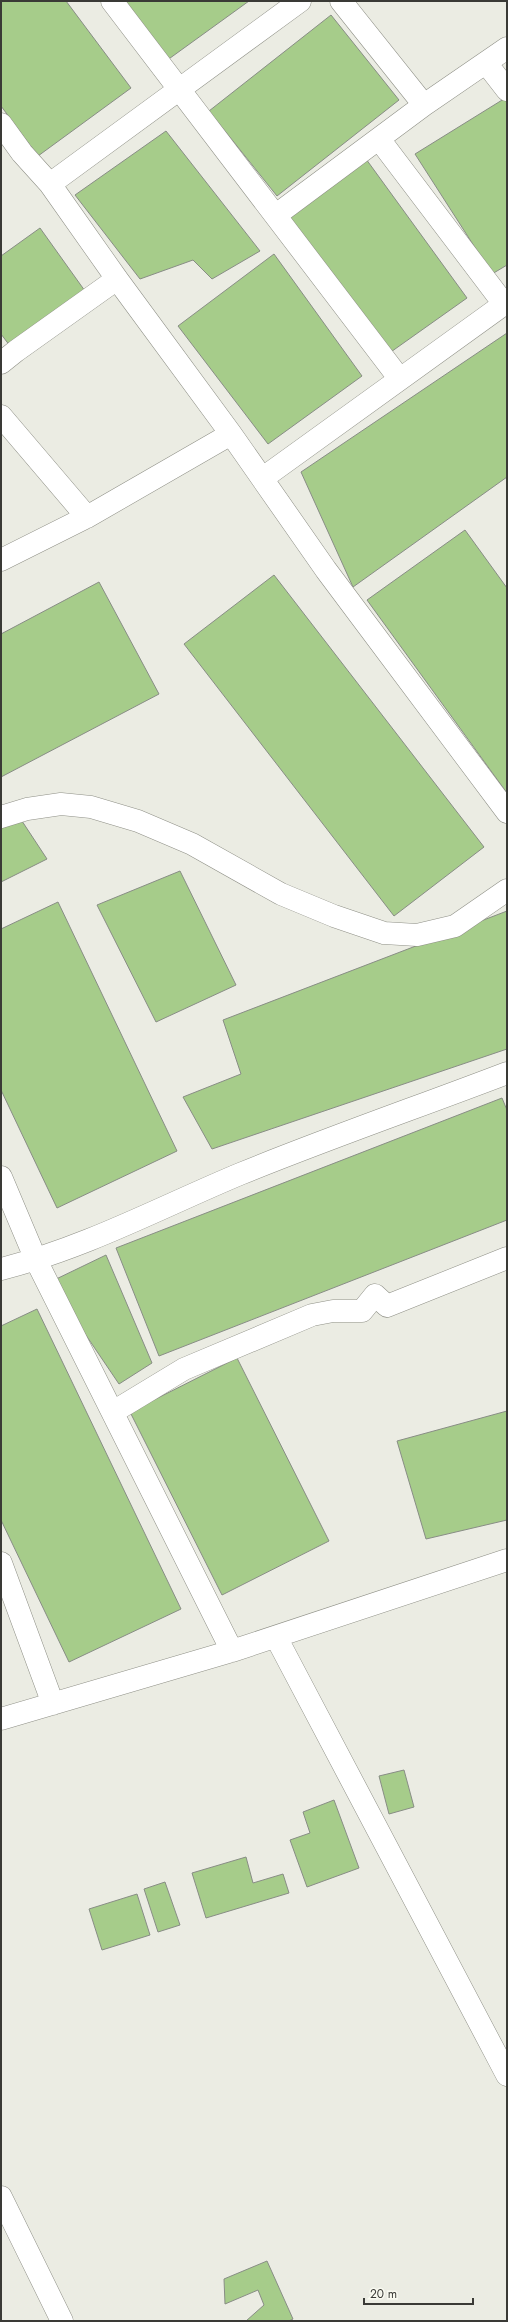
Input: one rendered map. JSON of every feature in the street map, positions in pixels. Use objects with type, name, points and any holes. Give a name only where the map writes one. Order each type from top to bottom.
[{"type":"street","points":[[112,1],[399,378]]},
{"type":"street","points":[[50,184],[300,1]]},
{"type":"street","points":[[341,1],[424,105]]},
{"type":"street","points":[[276,215],[424,105],[507,48]]},
{"type":"street","points":[[486,63],[507,90]]},
{"type":"street","points":[[1,124],[22,153],[50,184],[117,279],[263,478],[341,590],[507,812]]},
{"type":"street","points":[[263,478],[399,378],[505,303],[379,139]]},
{"type":"street","points":[[1,363],[117,279]]},
{"type":"street","points":[[1,416],[87,516]]},
{"type":"street","points":[[1,560],[87,516],[231,434]]},
{"type":"street","points":[[1,817],[27,809],[61,804],[91,807],[138,821],[192,844],[281,894],[334,916],[384,933],[417,935],[455,926],[507,890]]},
{"type":"street","points":[[1,1269],[36,1260],[90,1240],[240,1174],[507,1073]]},
{"type":"street","points":[[1,1177],[36,1260],[232,1652]]},
{"type":"street","points":[[113,1412],[184,1369],[312,1315],[333,1311],[362,1311],[375,1295],[387,1306],[507,1258]]},
{"type":"street","points":[[1,1719],[232,1652],[507,1560]]},
{"type":"street","points":[[1,1563],[53,1704]]},
{"type":"street","points":[[276,1637],[507,2075]]},
{"type":"street","points":[[1,2198],[62,2321]]},
{"type":"building","points":[[1,1],[66,1],[131,88],[38,156],[1,106]]},
{"type":"building","points":[[122,1],[249,1],[166,61]]},
{"type":"building","points":[[331,15],[399,100],[277,196],[209,111]]},
{"type":"building","points":[[507,97],[507,265],[492,274],[415,154]]},
{"type":"building","points":[[166,131],[260,251],[212,279],[193,260],[140,279],[75,195]]},
{"type":"building","points":[[366,159],[467,298],[388,354],[288,215]]},
{"type":"building","points":[[40,228],[85,291],[10,346],[1,334],[1,256]]},
{"type":"building","points":[[274,254],[362,376],[268,444],[178,326]]},
{"type":"building","points":[[507,333],[507,477],[353,587],[301,472]]},
{"type":"building","points":[[465,530],[507,588],[507,793],[367,600]]},
{"type":"building","points":[[274,575],[484,847],[394,916],[184,644]]},
{"type":"building","points":[[99,582],[159,694],[1,777],[1,634]]},
{"type":"building","points":[[18,815],[47,859],[1,882],[1,822]]},
{"type":"building","points":[[180,871],[236,985],[156,1022],[97,905]]},
{"type":"building","points":[[58,902],[177,1151],[57,1208],[1,1090],[1,929]]},
{"type":"building","points":[[507,911],[507,1049],[212,1149],[183,1097],[241,1074],[223,1020]]},
{"type":"building","points":[[502,1098],[507,1110],[507,1220],[159,1356],[116,1248]]},
{"type":"building","points":[[106,1255],[152,1363],[119,1384],[50,1282]]},
{"type":"building","points":[[37,1309],[181,1609],[69,1662],[1,1520],[1,1326]]},
{"type":"building","points":[[237,1358],[329,1541],[222,1595],[130,1412]]},
{"type":"building","points":[[507,1411],[507,1520],[426,1539],[397,1441]]},
{"type":"building","points":[[404,1770],[414,1807],[389,1814],[379,1776]]},
{"type":"building","points":[[334,1800],[359,1868],[307,1887],[290,1840],[310,1833],[303,1812]]},
{"type":"building","points":[[246,1857],[253,1883],[283,1874],[289,1893],[206,1918],[192,1873]]},
{"type":"building","points":[[165,1882],[180,1925],[158,1932],[144,1889]]},
{"type":"building","points":[[137,1894],[150,1935],[102,1950],[89,1909]]},
{"type":"building","points":[[267,2261],[293,2319],[289,2321],[246,2321],[264,2305],[258,2290],[225,2304],[224,2279]]}]
